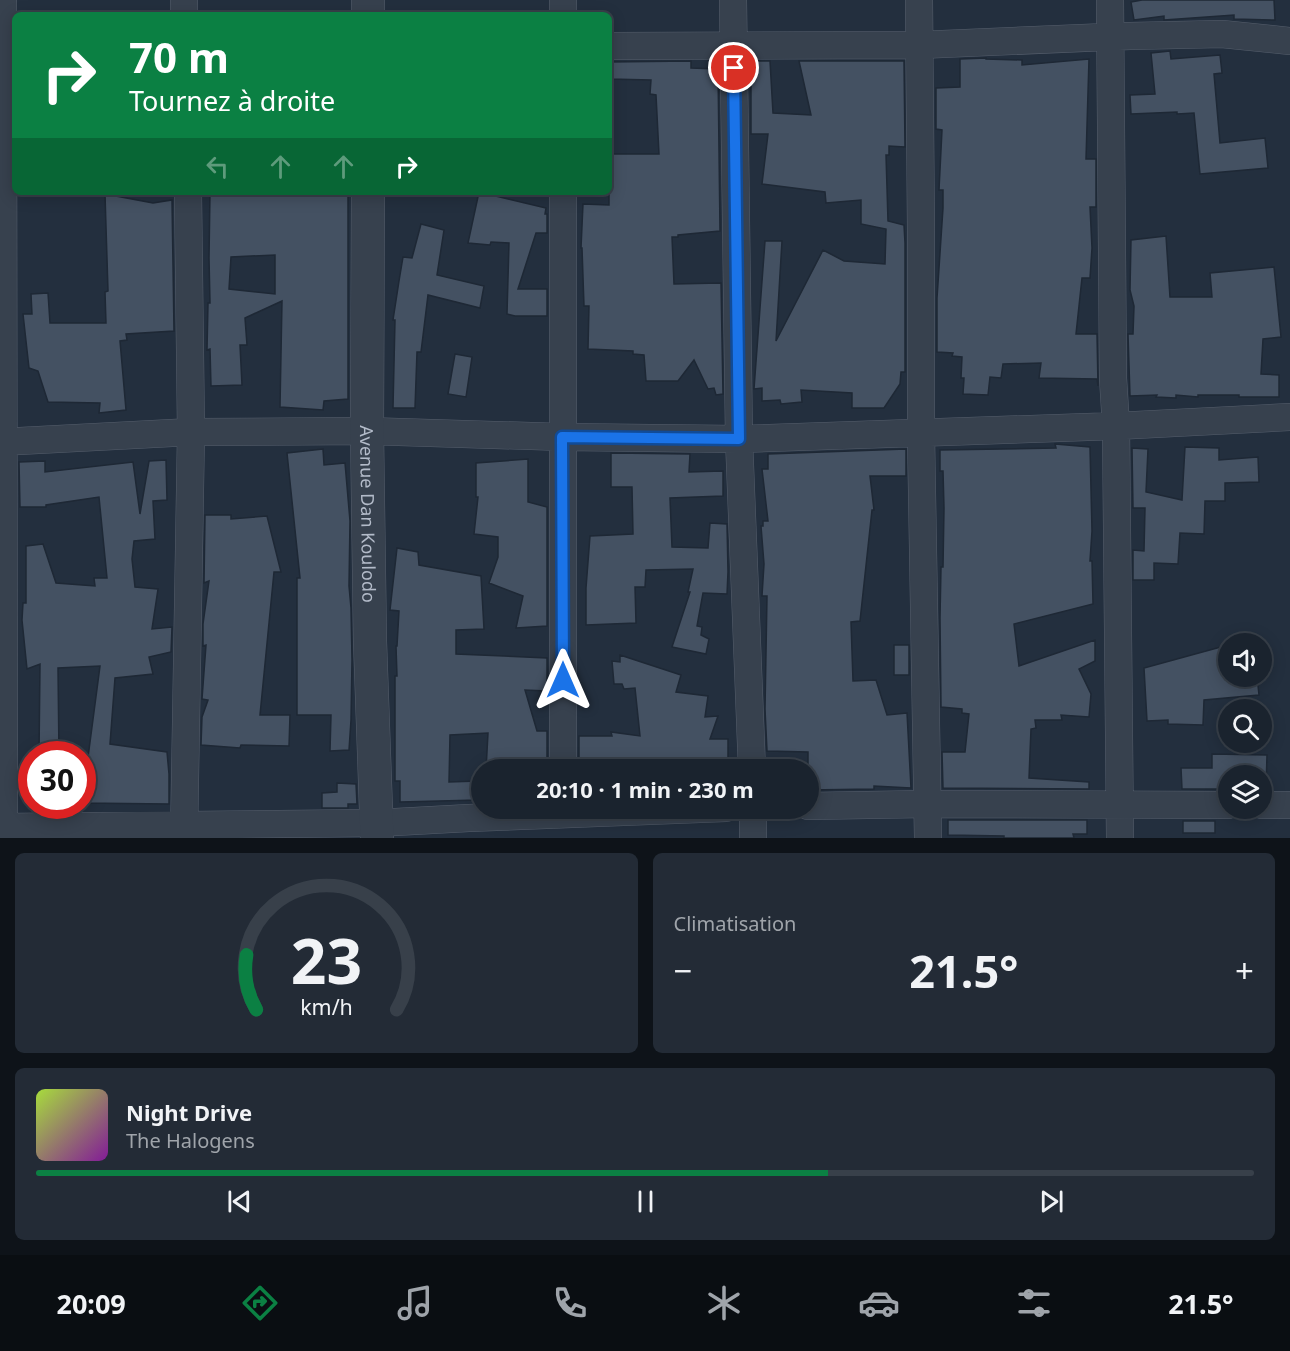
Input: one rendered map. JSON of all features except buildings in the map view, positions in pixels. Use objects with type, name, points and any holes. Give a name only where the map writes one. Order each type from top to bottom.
[{"type":"street","points":[[3,0],[6,51],[2,442],[3,830],[377,830],[471,818]]},
{"type":"street","points":[[733,0],[739,439],[752,759]]},
{"type":"street","points":[[919,0],[921,434],[928,838]]},
{"type":"street","points":[[1110,0],[1120,838]]},
{"type":"street","points":[[612,46],[919,45],[1222,34],[1290,41]]},
{"type":"street","points":[[184,831],[191,432],[188,195]]},
{"type":"street","name":"Avenue Dan Koulodo","points":[[368,195],[367,431],[370,641],[377,830]]},
{"type":"street","points":[[563,195],[563,759]]},
{"type":"street","points":[[2,442],[191,432],[367,431],[562,437],[739,439],[921,434],[1290,417]]},
{"type":"street","points":[[819,806],[1218,805]]},
{"type":"street","points":[[1272,805],[1290,805]]},
{"type":"street","points":[[753,819],[753,838]]},
{"type":"route","points":[[563,680],[562,437],[739,439],[734,68]]}]
